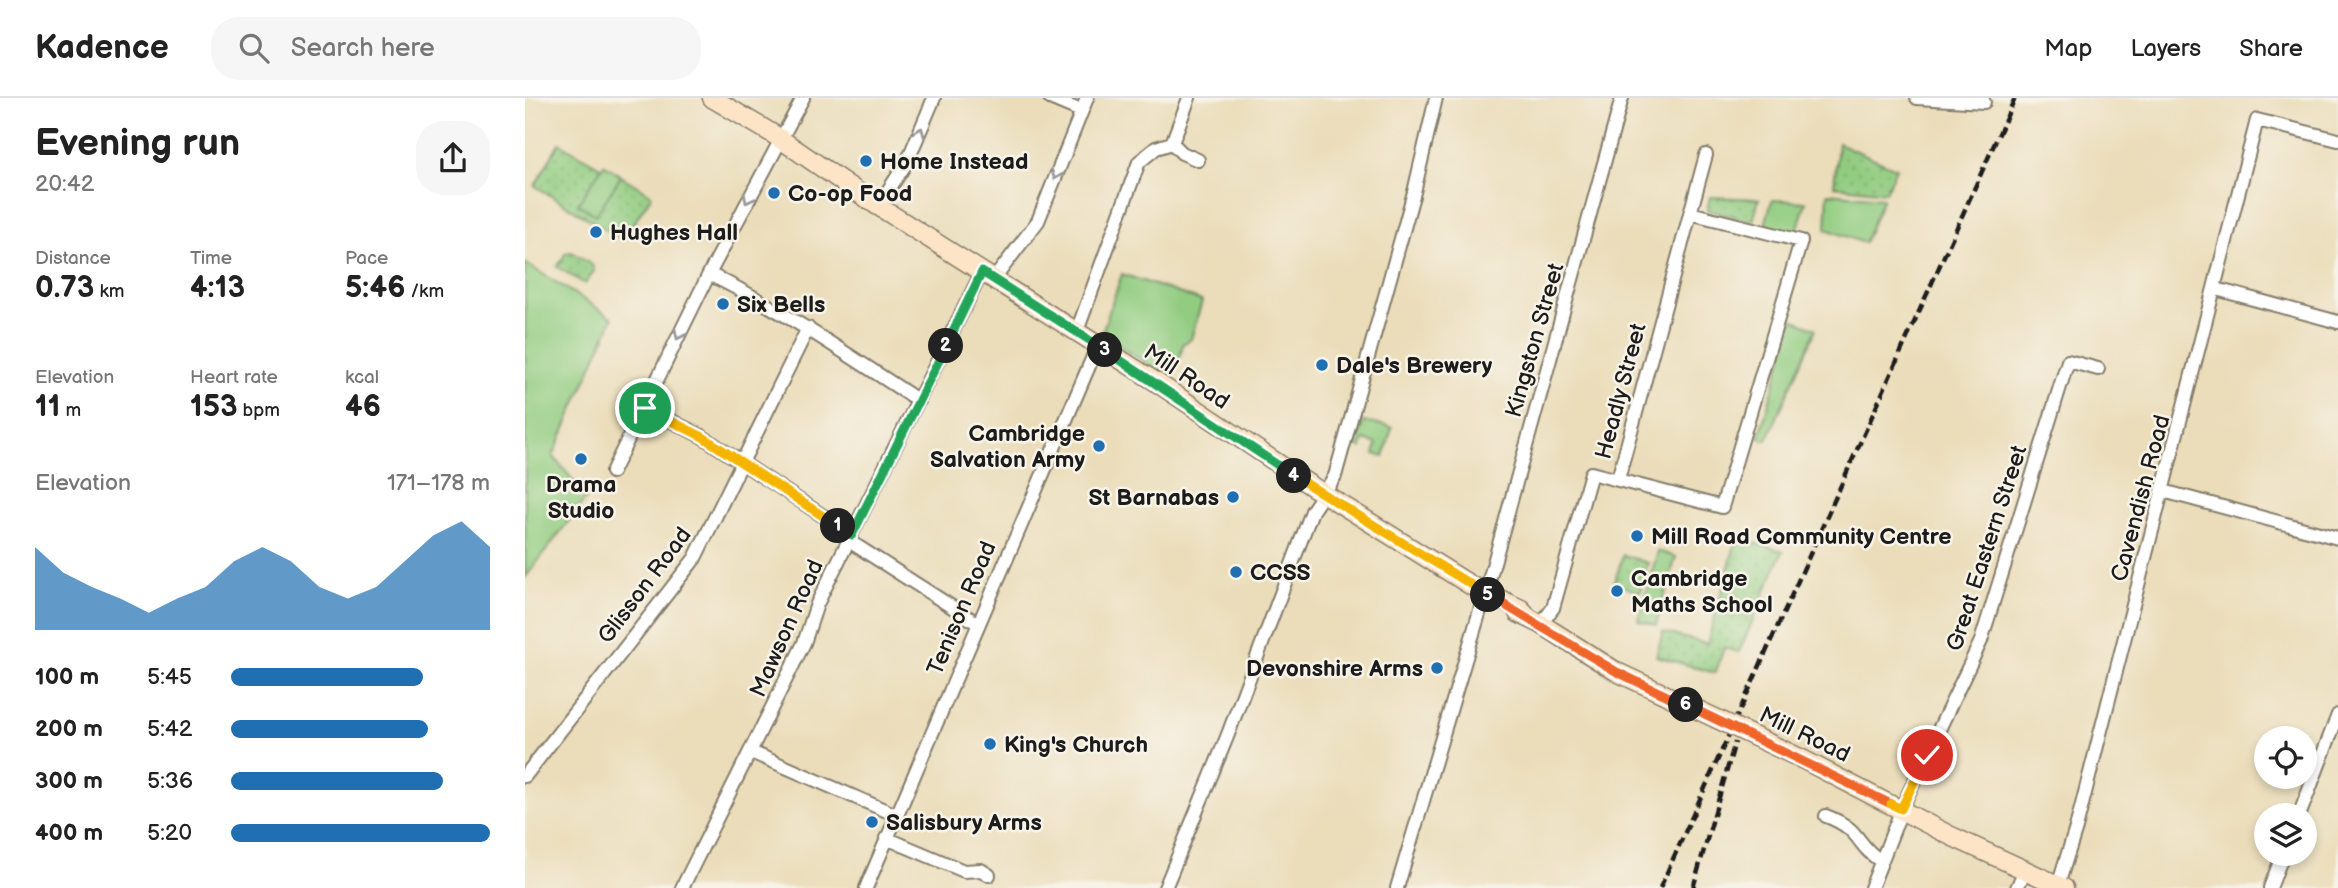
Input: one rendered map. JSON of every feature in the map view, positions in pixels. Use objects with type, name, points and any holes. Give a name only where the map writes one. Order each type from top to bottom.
[{"type":"street","name":"Mill Road","points":[[712,98],[779,138],[878,206],[1077,331],[1324,494],[1490,590],[1617,672],[1804,760],[2061,887]]},
{"type":"street","points":[[613,472],[709,274],[779,138],[790,126],[803,98]]},
{"type":"street","points":[[878,206],[911,154],[934,98]]},
{"type":"street","points":[[1050,98],[1081,111]]},
{"type":"street","name":"Mawson Road","points":[[681,888],[751,752],[804,643],[817,604],[919,401],[988,276],[1038,221],[1087,98]]},
{"type":"street","points":[[1172,144],[1189,98]]},
{"type":"street","points":[[1165,888],[1227,737],[1315,503],[1335,476],[1414,192],[1436,98]]},
{"type":"street","name":"Kingston Street","points":[[1397,888],[1490,590],[1622,98]]},
{"type":"street","points":[[1917,98],[1984,102]]},
{"type":"street","name":"Cavendish Road","points":[[2061,887],[2257,120],[2338,140]]},
{"type":"street","points":[[1172,144],[1182,153],[1198,160]]},
{"type":"street","points":[[1077,331],[1139,162],[1156,148],[1172,144]]},
{"type":"street","name":"Headly Street","points":[[1535,620],[1553,608],[1591,473],[1618,479],[1706,155]]},
{"type":"street","points":[[1618,479],[1723,507],[1801,241],[1690,213]]},
{"type":"street","points":[[709,274],[758,297],[919,401]]},
{"type":"street","points":[[2215,289],[2338,322]]},
{"type":"street","name":"Glisson Road","points":[[525,776],[695,558],[808,328]]},
{"type":"street","name":"Tenison Road","points":[[866,888],[1098,345]]},
{"type":"street","name":"Great Eastern Street","points":[[1901,809],[1981,641],[2068,361],[2098,369]]},
{"type":"street","points":[[645,408],[703,437],[742,462],[978,623]]},
{"type":"street","points":[[2163,491],[2338,538]]},
{"type":"street","points":[[2304,803],[2338,715]]},
{"type":"street","points":[[751,752],[896,814]]},
{"type":"street","points":[[1871,888],[1901,809]]},
{"type":"street","points":[[1826,816],[1844,819],[1870,854],[1881,861]]},
{"type":"street","points":[[886,838],[964,871],[981,870],[989,875]]},
{"type":"street","points":[[2270,888],[2279,866]]},
{"type":"street","points":[[2017,888],[2025,870]]},
{"type":"green space","points":[[559,143],[602,168],[578,204],[596,215],[621,176],[652,195],[623,240],[535,186]]},
{"type":"green space","points":[[1838,143],[1896,168],[1886,192],[1834,186]]},
{"type":"green space","points":[[604,164],[621,176],[596,215],[578,204]]},
{"type":"green space","points":[[1828,193],[1883,198],[1864,243],[1826,229]]},
{"type":"green space","points":[[1710,197],[1759,199],[1753,221],[1707,210]]},
{"type":"green space","points":[[1772,200],[1806,202],[1796,234],[1765,225]]},
{"type":"green space","points":[[572,252],[593,266],[594,271],[585,284],[557,267],[566,253]]},
{"type":"green space","points":[[525,263],[613,318],[553,456],[587,497],[525,578]]},
{"type":"green space","points":[[1122,274],[1202,301],[1191,339],[1183,344],[1178,366],[1171,378],[1101,335]]},
{"type":"green space","points":[[1793,319],[1816,329],[1767,440],[1759,438]]},
{"type":"green space","points":[[1364,422],[1392,427],[1384,457],[1374,454],[1377,444],[1364,440],[1361,448],[1356,446]]},
{"type":"green space","points":[[1737,538],[1783,551],[1739,652],[1724,648],[1715,673],[1656,656],[1663,632],[1707,644]]},
{"type":"green space","points":[[1658,551],[1676,557],[1656,625],[1638,620]]},
{"type":"green space","points":[[1623,555],[1648,563],[1640,592],[1614,584]]},
{"type":"railway","points":[[1660,888],[2015,98]]},
{"type":"railway","points":[[1693,888],[1735,742]]},
{"type":"place","name":"Home Instead","points":[[866,161]]},
{"type":"place","name":"Co-op Food","points":[[774,193]]},
{"type":"place","name":"Hughes Hall","points":[[596,232]]},
{"type":"place","name":"Six Bells","points":[[723,304]]},
{"type":"place","name":"Dale's Brewery","points":[[1322,365]]},
{"type":"place","name":"Cambridge Salvation Army","points":[[1099,446]]},
{"type":"place","name":"Drama Studio","points":[[581,459]]},
{"type":"place","name":"St Barnabas","points":[[1233,497]]},
{"type":"place","name":"Mill Road Community Centre","points":[[1637,536]]},
{"type":"place","name":"CCSS","points":[[1236,572]]},
{"type":"place","name":"Cambridge Maths School","points":[[1617,591]]},
{"type":"place","name":"Devonshire Arms","points":[[1437,668]]},
{"type":"place","name":"King's Church","points":[[990,744]]},
{"type":"place","name":"Salisbury Arms","points":[[872,822]]},
{"type":"route","points":[[645,408],[703,437],[852,535],[982,272],[1156,382],[1234,438],[1375,527],[1518,614],[1541,624],[1617,672],[1901,809],[1927,755]]}]
